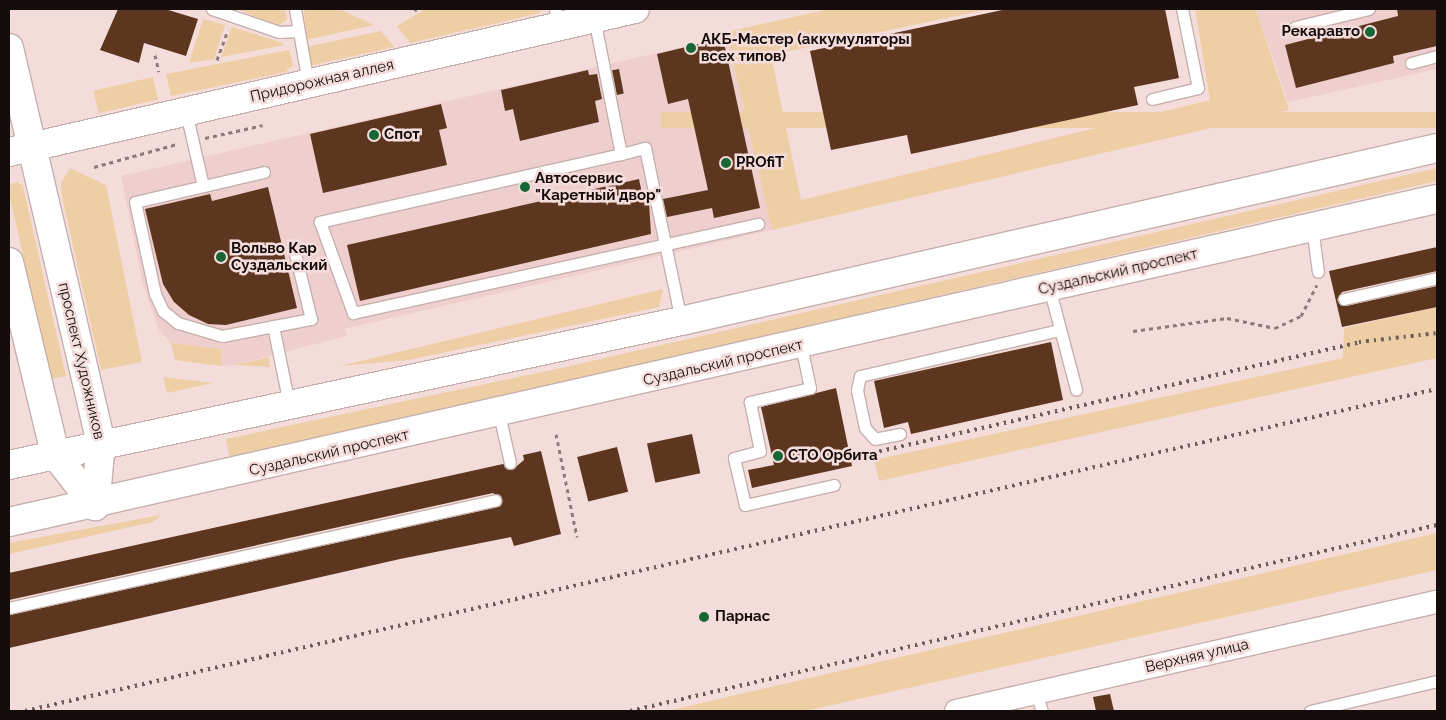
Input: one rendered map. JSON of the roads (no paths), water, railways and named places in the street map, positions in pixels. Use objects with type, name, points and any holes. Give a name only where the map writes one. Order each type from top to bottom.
[{"type":"main road","name":"Придорожная аллея","points":[[20,150],[308,84],[556,18],[594,18],[635,9]]},
{"type":"main road","name":"проспект Художников","points":[[9,48],[20,150],[101,443],[95,506]]},
{"type":"main road","points":[[9,465],[101,443],[681,321],[1437,148]]},
{"type":"main road","name":"Суздальский проспект","points":[[9,522],[95,506],[1437,199]]},
{"type":"main road","points":[[9,262],[55,454],[95,506]]},
{"type":"street","name":"Верхняя улица","points":[[956,711],[1039,702],[1437,602]]},
{"type":"lane","points":[[212,9],[233,18],[279,32],[298,32]]},
{"type":"lane","points":[[295,9],[308,84]]},
{"type":"lane","points":[[1152,100],[1198,88],[1182,9]]},
{"type":"lane","points":[[1295,27],[1370,9]]},
{"type":"lane","points":[[594,18],[621,154]]},
{"type":"lane","points":[[1411,63],[1437,56]]},
{"type":"lane","points":[[186,112],[203,186]]},
{"type":"lane","points":[[681,321],[665,244],[645,148],[320,222],[352,313],[665,244],[758,224]]},
{"type":"lane","points":[[264,172],[135,202],[155,294],[163,311],[197,332],[222,336],[311,319],[294,250]]},
{"type":"lane","points":[[1312,227],[1318,272]]},
{"type":"lane","points":[[1344,299],[1437,278]]},
{"type":"lane","points":[[1049,287],[1076,389]]},
{"type":"lane","points":[[272,326],[289,404]]},
{"type":"lane","points":[[900,434],[875,439],[865,428],[857,390],[860,376],[1060,330]]},
{"type":"lane","points":[[801,345],[810,388],[750,402],[760,451],[734,458],[745,505],[834,485]]},
{"type":"lane","points":[[499,414],[510,463]]},
{"type":"lane","points":[[9,608],[495,500]]},
{"type":"lane","points":[[1310,711],[1437,681]]},
{"type":"railway","points":[[872,453],[1359,342],[1437,333]]},
{"type":"railway","points":[[25,711],[1437,389]]},
{"type":"railway","points":[[630,711],[1437,525]]},
{"type":"place","name":"Рекаравто","points":[[1370,32]]},
{"type":"place","name":"АКБ-Мастер (аккумуляторы всех типов)","points":[[691,48]]},
{"type":"place","name":"Спот","points":[[374,135]]},
{"type":"place","name":"PROfiT","points":[[726,163]]},
{"type":"place","name":"Автосервис \"Каретный двор\"","points":[[525,187]]},
{"type":"place","name":"Вольво Кар Суздальский","points":[[221,257]]},
{"type":"place","name":"СТО Орбита","points":[[778,456]]},
{"type":"place","name":"Парнас","points":[[704,617]]}]
